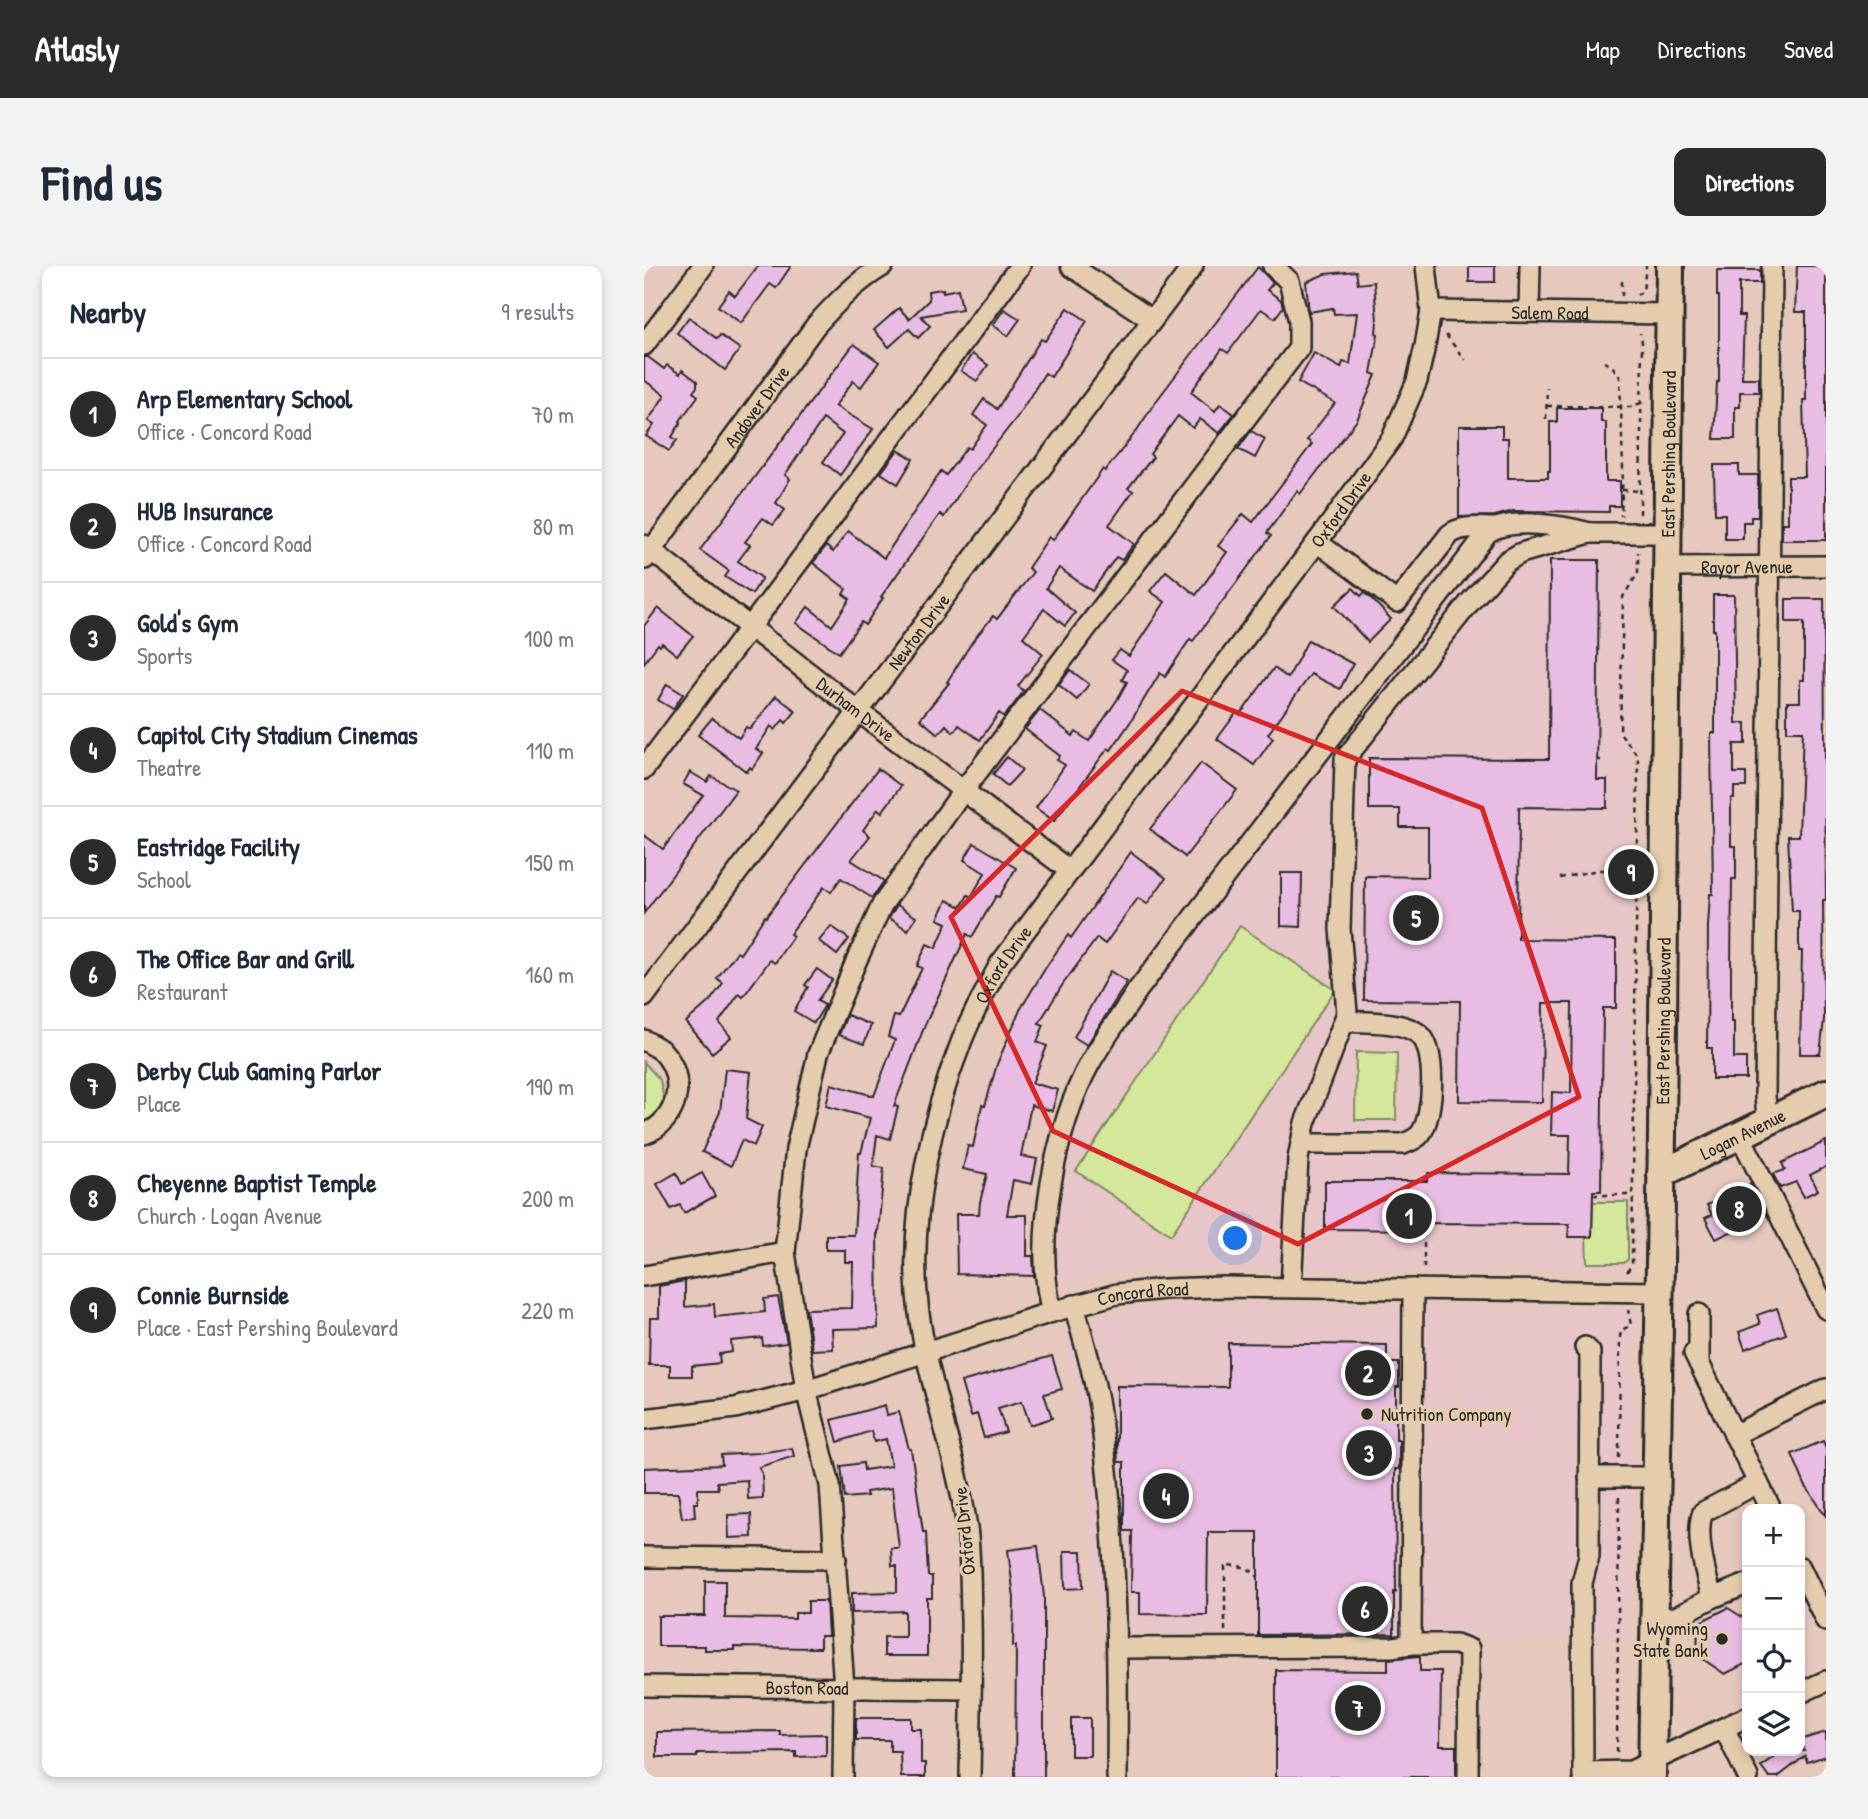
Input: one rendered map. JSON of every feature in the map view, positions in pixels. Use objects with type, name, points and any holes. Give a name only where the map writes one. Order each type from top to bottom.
[{"type":"main road","name":"East Pershing Boulevard","points":[[1652,1769],[1669,533],[1670,266]]},
{"type":"main road","name":"Logan Avenue","points":[[1661,1174],[1826,1093]]},
{"type":"street","points":[[644,345],[703,266]]},
{"type":"street","name":"Andover Drive","points":[[647,552],[816,325],[841,297],[883,266]]},
{"type":"street","points":[[644,769],[1020,266]]},
{"type":"street","points":[[1071,266],[1152,320]]},
{"type":"street","name":"Newton Drive","points":[[644,996],[1193,266]]},
{"type":"street","points":[[844,1777],[844,1688],[830,1485],[806,1390],[785,1252],[796,1149],[818,1054],[882,905],[963,791],[1299,348],[1299,321],[1289,281],[1273,266]]},
{"type":"street","name":"Oxford Drive","points":[[970,1777],[968,1530],[959,1479],[926,1351],[917,1294],[917,1239],[925,1171],[942,1097],[963,1037],[1000,964],[1392,438],[1417,381],[1431,311],[1426,266]]},
{"type":"street","points":[[1529,312],[1530,266]]},
{"type":"street","points":[[1768,1122],[1765,1083],[1772,266]]},
{"type":"street","name":"Salem Road","points":[[1431,311],[1670,314]]},
{"type":"street","points":[[1317,542],[1397,602],[1450,534],[1457,529],[1506,525],[1561,526],[1590,533],[1669,533]]},
{"type":"street","points":[[1052,1311],[1047,1292],[1047,1208],[1062,1133],[1090,1063],[1137,991],[1469,554],[1494,528]]},
{"type":"street","points":[[1292,1287],[1298,1158],[1305,1123],[1347,1013],[1340,929],[1345,760],[1470,602],[1507,561],[1521,552],[1590,533]]},
{"type":"street","name":"Durham Drive","points":[[647,552],[1070,871]]},
{"type":"street","name":"Rayor Avenue","points":[[1668,567],[1826,566]]},
{"type":"street","points":[[1301,1144],[1403,1144],[1421,1134],[1426,1122],[1431,1071],[1430,1055],[1423,1038],[1408,1028],[1345,1021]]},
{"type":"street","points":[[644,1040],[663,1053],[677,1077],[676,1104],[666,1122],[644,1134]]},
{"type":"street","points":[[1740,1135],[1826,1309]]},
{"type":"street","points":[[644,1276],[785,1252]]},
{"type":"street","name":"Concord Road","points":[[644,1419],[735,1408],[806,1390],[1052,1311],[1117,1294],[1164,1289],[1292,1287],[1658,1292]]},
{"type":"street","points":[[1410,1644],[1413,1289]]},
{"type":"street","points":[[1074,1305],[1101,1417],[1115,1559],[1118,1648],[1117,1777]]},
{"type":"street","points":[[1699,1314],[1697,1358],[1768,1504]]},
{"type":"street","points":[[1585,1347],[1590,1352],[1589,1556],[1582,1583],[1583,1774],[1652,1769],[1742,1719]]},
{"type":"street","points":[[1734,1435],[1826,1389]]},
{"type":"street","points":[[1589,1477],[1656,1477]]},
{"type":"street","points":[[1712,1598],[1701,1540],[1700,1519],[1703,1512],[1758,1483]]},
{"type":"street","points":[[644,1557],[836,1559]]},
{"type":"street","points":[[1654,1618],[1676,1618],[1712,1598],[1742,1586]]},
{"type":"street","points":[[1806,1596],[1826,1621]]},
{"type":"street","points":[[1118,1648],[1393,1647],[1410,1644],[1456,1644],[1469,1649],[1468,1777]]},
{"type":"street","points":[[1805,1691],[1826,1681]]},
{"type":"street","name":"Boston Road","points":[[644,1686],[971,1689]]},
{"type":"street","points":[[1724,1728],[1748,1777]]},
{"type":"path","points":[[1636,299],[1636,295],[1643,291],[1646,266]]},
{"type":"path","points":[[1622,279],[1622,296]]},
{"type":"path","points":[[1635,331],[1640,332],[1642,337],[1640,520]]},
{"type":"path","points":[[1444,332],[1465,360]]},
{"type":"path","points":[[1604,362],[1612,366],[1620,377],[1621,519]]},
{"type":"path","points":[[1546,419],[1547,388]]},
{"type":"path","points":[[1547,406],[1630,407],[1641,403]]},
{"type":"path","points":[[1622,490],[1640,491]]},
{"type":"path","points":[[1617,1771],[1620,1336],[1622,1330],[1631,1325],[1627,1271],[1632,1264],[1638,761],[1635,752],[1620,733],[1623,597],[1638,573],[1639,548]]},
{"type":"path","points":[[1560,878],[1611,870],[1637,845]]},
{"type":"path","points":[[1611,870],[1636,898]]},
{"type":"path","points":[[1593,1195],[1633,1195]]},
{"type":"path","points":[[1424,1223],[1424,1269]]},
{"type":"path","points":[[1225,1648],[1225,1565],[1243,1566],[1253,1570],[1258,1577]]},
{"type":"highlighted area","points":[[1182,691],[1482,808],[1579,1097],[1298,1244],[1053,1131],[951,917]]},
{"type":"shaded area","points":[[1635,525],[1629,1269],[1150,1268],[1102,1275],[1052,1288],[1050,1218],[1069,1131],[1093,1071],[1125,1019],[1478,552],[1501,533]]},
{"type":"shaded area","points":[[1190,1304],[1635,1309],[1630,1638],[1100,1631],[1081,1419],[1061,1326],[1129,1310]]},
{"type":"green space","points":[[1240,926],[1335,990],[1171,1235],[1076,1171]]},
{"type":"green space","points":[[1356,1052],[1397,1053],[1396,1120],[1355,1120]]},
{"type":"green space","points":[[644,1062],[660,1080],[664,1100],[653,1117],[644,1121]]},
{"type":"green space","points":[[1593,1202],[1628,1202],[1628,1259],[1624,1263],[1587,1263],[1586,1237],[1592,1236]]},
{"type":"building","points":[[758,266],[791,266],[776,288],[770,284],[741,323],[718,306],[729,291],[735,296]]},
{"type":"building","points":[[1469,266],[1495,266],[1495,282],[1469,282]]},
{"type":"building","points":[[1797,266],[1826,266],[1826,540],[1782,540],[1782,523],[1788,523],[1788,477],[1805,477],[1803,400],[1806,400],[1806,312],[1795,312]]},
{"type":"building","points":[[1258,267],[1273,283],[1267,290],[1281,300],[1283,307],[1275,318],[1261,309],[1228,353],[1222,349],[1191,392],[1215,411],[1220,404],[1234,414],[1219,433],[1200,419],[1193,428],[1178,416],[1150,454],[1153,457],[1128,488],[1133,491],[1109,525],[1134,544],[1122,560],[1116,557],[1092,591],[1059,568],[1046,588],[1075,613],[1065,626],[1044,609],[1023,637],[1043,654],[1018,686],[1024,691],[1004,717],[999,713],[980,740],[959,725],[953,732],[946,725],[938,734],[920,719],[949,683],[947,682],[972,642],[993,616],[997,619],[1033,572],[1028,568],[1049,537],[1053,540],[1103,469],[1105,471],[1135,433]]},
{"type":"building","points":[[1717,270],[1760,270],[1760,283],[1739,283],[1739,316],[1744,316],[1742,378],[1759,378],[1759,392],[1740,392],[1740,407],[1735,407],[1735,439],[1714,439],[1719,382]]},
{"type":"building","points":[[1356,271],[1358,284],[1374,282],[1378,334],[1371,373],[1376,375],[1357,420],[1300,494],[1297,491],[1267,533],[1271,536],[1193,641],[1190,639],[1165,677],[1160,673],[1111,750],[1108,748],[1054,821],[1036,808],[1065,765],[1057,760],[1060,756],[1025,729],[1040,710],[1073,736],[1076,732],[1089,741],[1127,682],[1122,680],[1127,670],[1112,660],[1120,650],[1129,656],[1165,602],[1150,591],[1166,571],[1196,595],[1227,552],[1218,546],[1243,514],[1253,522],[1312,444],[1307,440],[1335,403],[1298,382],[1314,353],[1341,368],[1343,362],[1350,364],[1357,313],[1334,314],[1333,308],[1309,312],[1306,282],[1325,274]]},
{"type":"building","points":[[943,289],[943,292],[958,289],[962,309],[921,316],[930,326],[918,338],[909,329],[889,347],[874,330],[899,308],[909,319],[929,300],[928,291]]},
{"type":"building","points":[[1068,308],[1087,321],[1051,377],[1045,373],[1017,417],[970,477],[944,517],[940,514],[881,597],[883,598],[865,625],[861,622],[839,653],[796,623],[808,607],[832,626],[850,599],[843,594],[846,589],[813,563],[826,546],[833,552],[848,531],[884,558],[941,471],[946,475],[987,425],[973,415],[984,399],[997,409],[1041,339],[1045,341]]},
{"type":"building","points":[[1004,309],[1020,319],[1008,336],[993,325]]},
{"type":"building","points":[[689,317],[717,339],[720,335],[740,349],[725,370],[677,333]]},
{"type":"building","points":[[854,344],[879,362],[861,387],[853,381],[835,406],[873,429],[840,475],[823,462],[843,434],[823,419],[785,475],[790,479],[776,503],[785,510],[773,525],[763,518],[745,542],[750,545],[738,561],[762,578],[752,594],[725,577],[729,571],[700,550]]},
{"type":"building","points":[[972,354],[988,365],[977,381],[961,371]]},
{"type":"building","points":[[644,357],[664,369],[667,365],[680,374],[682,370],[697,381],[693,392],[698,396],[680,421],[672,437],[677,440],[669,451],[646,436],[654,425],[648,421],[665,395],[644,380]]},
{"type":"building","points":[[1557,408],[1601,408],[1601,422],[1606,422],[1606,481],[1620,481],[1620,506],[1609,506],[1609,512],[1513,511],[1495,516],[1459,517],[1459,426],[1502,426],[1502,438],[1508,438],[1508,478],[1548,478],[1550,422],[1557,422]]},
{"type":"building","points":[[1251,431],[1265,439],[1255,458],[1238,449]]},
{"type":"building","points":[[898,450],[913,459],[898,484],[881,473]]},
{"type":"building","points":[[1714,465],[1739,465],[1739,475],[1758,475],[1758,517],[1751,517],[1751,522],[1743,522],[1743,539],[1725,539],[1725,514],[1715,514]]},
{"type":"building","points":[[1550,560],[1599,560],[1597,780],[1607,780],[1607,808],[1519,807],[1518,939],[1616,940],[1616,1008],[1603,1008],[1601,1191],[1593,1191],[1592,1237],[1568,1237],[1569,1224],[1423,1223],[1423,1230],[1325,1229],[1325,1181],[1427,1181],[1428,1173],[1569,1174],[1570,1135],[1551,1135],[1552,1092],[1571,1093],[1572,1003],[1543,1003],[1542,1102],[1459,1101],[1460,1001],[1364,1000],[1365,876],[1428,877],[1428,827],[1400,827],[1400,809],[1369,809],[1369,758],[1549,759]]},
{"type":"building","points":[[1353,588],[1361,596],[1364,593],[1371,598],[1391,619],[1368,642],[1334,606]]},
{"type":"building","points":[[1713,595],[1734,595],[1736,723],[1746,723],[1746,744],[1734,744],[1734,773],[1746,773],[1746,787],[1734,787],[1734,798],[1731,798],[1731,846],[1736,846],[1736,879],[1732,879],[1731,1022],[1734,1022],[1734,1058],[1746,1058],[1746,1079],[1712,1079],[1712,1048],[1707,1048],[1708,926],[1710,894],[1713,894]]},
{"type":"building","points":[[1786,599],[1824,599],[1826,900],[1823,900],[1824,1019],[1820,1054],[1800,1054],[1802,951],[1799,951],[1799,911],[1792,911],[1788,836],[1799,836],[1803,731],[1787,731],[1787,702],[1800,702],[1800,680],[1804,680],[1804,622],[1786,622]]},
{"type":"building","points":[[658,608],[693,636],[677,655],[662,643],[660,646],[658,644],[644,663],[644,626]]},
{"type":"building","points":[[1308,640],[1353,664],[1340,689],[1311,674],[1268,734],[1273,738],[1254,765],[1217,739],[1237,712],[1240,715],[1274,668],[1288,678]]},
{"type":"building","points":[[1070,670],[1089,684],[1077,700],[1059,685]]},
{"type":"building","points":[[667,684],[683,694],[673,709],[658,700]]},
{"type":"building","points":[[776,696],[796,711],[786,723],[783,720],[775,730],[771,726],[756,749],[763,753],[747,772],[698,735],[712,718],[739,738],[746,727],[750,729]]},
{"type":"building","points":[[1007,757],[1022,770],[1007,786],[993,774]]},
{"type":"building","points":[[1201,763],[1237,790],[1185,857],[1150,829]]},
{"type":"building","points":[[878,769],[901,786],[882,812],[878,809],[863,830],[870,836],[851,860],[884,881],[872,898],[841,878],[831,892],[824,887],[790,934],[793,936],[775,963],[770,960],[743,997],[739,994],[719,1022],[731,1037],[712,1053],[686,1022],[710,1001],[723,983],[717,978],[737,952],[740,954],[765,916]]},
{"type":"building","points":[[690,772],[707,782],[711,776],[736,790],[644,913],[644,835],[663,849],[703,795],[683,784]]},
{"type":"building","points":[[974,843],[1016,868],[972,937],[967,934],[925,1025],[894,1106],[898,1107],[890,1139],[877,1135],[873,1166],[884,1168],[877,1232],[878,1328],[832,1329],[833,1349],[812,1350],[806,1309],[852,1308],[853,1262],[845,1262],[845,1250],[826,1250],[826,1235],[854,1235],[859,1153],[870,1118],[826,1106],[831,1084],[874,1096],[895,1040],[888,1037],[894,1016],[899,1017],[922,968],[917,966],[927,944],[936,948],[947,923],[938,919],[947,900],[961,907],[968,895],[971,897],[985,873],[964,860]]},
{"type":"building","points":[[1131,852],[1166,878],[1147,904],[1138,898],[1105,944],[1097,938],[1063,984],[1039,1023],[1044,1025],[1037,1042],[1047,1046],[1032,1083],[1058,1090],[1052,1111],[1031,1105],[1021,1156],[1037,1159],[1032,1184],[1013,1180],[1007,1215],[1027,1215],[1027,1256],[1033,1256],[1034,1276],[957,1274],[956,1214],[979,1214],[987,1174],[963,1169],[968,1146],[973,1147],[982,1105],[985,1106],[997,1064],[1020,1010],[1048,964],[1068,935],[1071,938]]},
{"type":"building","points":[[1281,873],[1302,873],[1301,927],[1281,926]]},
{"type":"building","points":[[897,905],[916,917],[908,930],[889,918]]},
{"type":"building","points":[[831,926],[849,939],[837,955],[819,941]]},
{"type":"building","points":[[817,969],[832,980],[817,1001],[825,1005],[814,1023],[794,1011],[808,987],[805,985]]},
{"type":"building","points":[[1110,971],[1127,982],[1087,1045],[1074,1037]]},
{"type":"building","points":[[847,1015],[871,1025],[864,1044],[839,1035]]},
{"type":"building","points":[[725,1069],[751,1072],[746,1119],[762,1127],[754,1146],[742,1140],[731,1166],[702,1152],[720,1112]]},
{"type":"building","points":[[1826,1141],[1826,1167],[1810,1175],[1818,1190],[1804,1197],[1796,1182],[1780,1188],[1773,1174],[1785,1170],[1782,1163]]},
{"type":"building","points":[[676,1173],[682,1184],[702,1173],[715,1196],[684,1213],[680,1205],[671,1209],[657,1184]]},
{"type":"building","points":[[1751,1184],[1766,1215],[1716,1239],[1705,1218],[1712,1215],[1707,1205]]},
{"type":"building","points":[[685,1281],[685,1307],[714,1304],[715,1317],[765,1312],[764,1299],[778,1297],[787,1343],[763,1346],[762,1338],[731,1341],[732,1352],[719,1354],[720,1363],[692,1366],[692,1376],[670,1376],[670,1365],[649,1365],[650,1318],[659,1318],[659,1286]]},
{"type":"building","points":[[1777,1308],[1786,1334],[1745,1349],[1739,1332],[1760,1324],[1757,1315]]},
{"type":"building","points":[[1228,1343],[1387,1345],[1387,1363],[1399,1363],[1399,1387],[1396,1387],[1399,1469],[1395,1469],[1394,1634],[1258,1635],[1258,1532],[1208,1532],[1207,1615],[1140,1614],[1140,1592],[1131,1592],[1132,1531],[1124,1531],[1124,1462],[1118,1462],[1117,1386],[1228,1387]]},
{"type":"building","points":[[1052,1356],[1062,1389],[1044,1394],[1052,1418],[1030,1425],[1022,1401],[998,1408],[1006,1432],[984,1438],[977,1414],[971,1416],[961,1382]]},
{"type":"building","points":[[885,1405],[887,1415],[899,1412],[911,1449],[923,1532],[926,1532],[928,1576],[932,1576],[932,1598],[927,1598],[927,1656],[884,1656],[884,1637],[905,1637],[905,1611],[852,1613],[852,1593],[897,1592],[897,1566],[892,1566],[891,1548],[899,1548],[892,1488],[866,1492],[867,1496],[845,1498],[841,1466],[863,1463],[864,1470],[891,1466],[886,1439],[874,1442],[871,1431],[838,1442],[832,1420]]},
{"type":"building","points":[[1823,1441],[1826,1448],[1826,1516],[1805,1485],[1792,1454]]},
{"type":"building","points":[[792,1448],[794,1456],[759,1467],[763,1498],[748,1499],[747,1480],[717,1482],[718,1489],[698,1489],[698,1503],[694,1503],[695,1517],[682,1518],[678,1493],[644,1493],[644,1468],[722,1465],[721,1455]]},
{"type":"building","points":[[751,1514],[752,1537],[729,1538],[728,1515]]},
{"type":"building","points":[[1038,1546],[1044,1597],[1044,1777],[1015,1777],[1016,1646],[1013,1646],[1014,1598],[1008,1550]]},
{"type":"building","points":[[1064,1551],[1082,1551],[1083,1588],[1065,1589]]},
{"type":"building","points":[[705,1581],[725,1581],[725,1618],[795,1619],[795,1613],[808,1613],[808,1601],[826,1601],[828,1636],[820,1636],[820,1648],[734,1647],[734,1650],[705,1650],[705,1646],[658,1646],[658,1616],[705,1616]]},
{"type":"building","name":"Wyoming State Bank","points":[[1728,1608],[1742,1617],[1742,1666],[1725,1674],[1697,1655],[1698,1623]]},
{"type":"building","points":[[1420,1656],[1420,1671],[1441,1671],[1440,1746],[1456,1746],[1456,1777],[1276,1777],[1276,1670],[1388,1671],[1388,1659]]},
{"type":"building","points":[[856,1718],[911,1718],[911,1729],[921,1729],[921,1763],[925,1763],[925,1777],[901,1777],[900,1751],[890,1751],[890,1740],[856,1740]]},
{"type":"building","points":[[1071,1718],[1090,1718],[1090,1756],[1071,1756]]},
{"type":"building","points":[[780,1731],[780,1735],[826,1734],[826,1756],[796,1757],[796,1752],[697,1753],[697,1757],[657,1757],[657,1732]]},
{"type":"building","points":[[1826,1732],[1826,1756],[1807,1762],[1805,1738]]},
{"type":"building","points":[[1775,1756],[1805,1756],[1778,1777],[1769,1777],[1761,1766]]},
{"type":"place","name":"Connie Burnside","points":[[1631,872]]},
{"type":"place","name":"Eastridge Facility","points":[[1416,918]]},
{"type":"place","name":"Cheyenne Baptist Temple","points":[[1739,1209]]},
{"type":"place","name":"Arp Elementary School","points":[[1409,1216]]},
{"type":"place","name":"HUB Insurance","points":[[1368,1373]]},
{"type":"place","name":"Nutrition Company","points":[[1367,1414]]},
{"type":"place","name":"Gold's Gym","points":[[1369,1453]]},
{"type":"place","name":"Capitol City Stadium Cinemas","points":[[1166,1496]]},
{"type":"place","name":"The Office Bar and Grill","points":[[1365,1609]]},
{"type":"place","name":"Wyoming State Bank","points":[[1722,1639]]},
{"type":"place","name":"Derby Club Gaming Parlor","points":[[1358,1708]]}]
